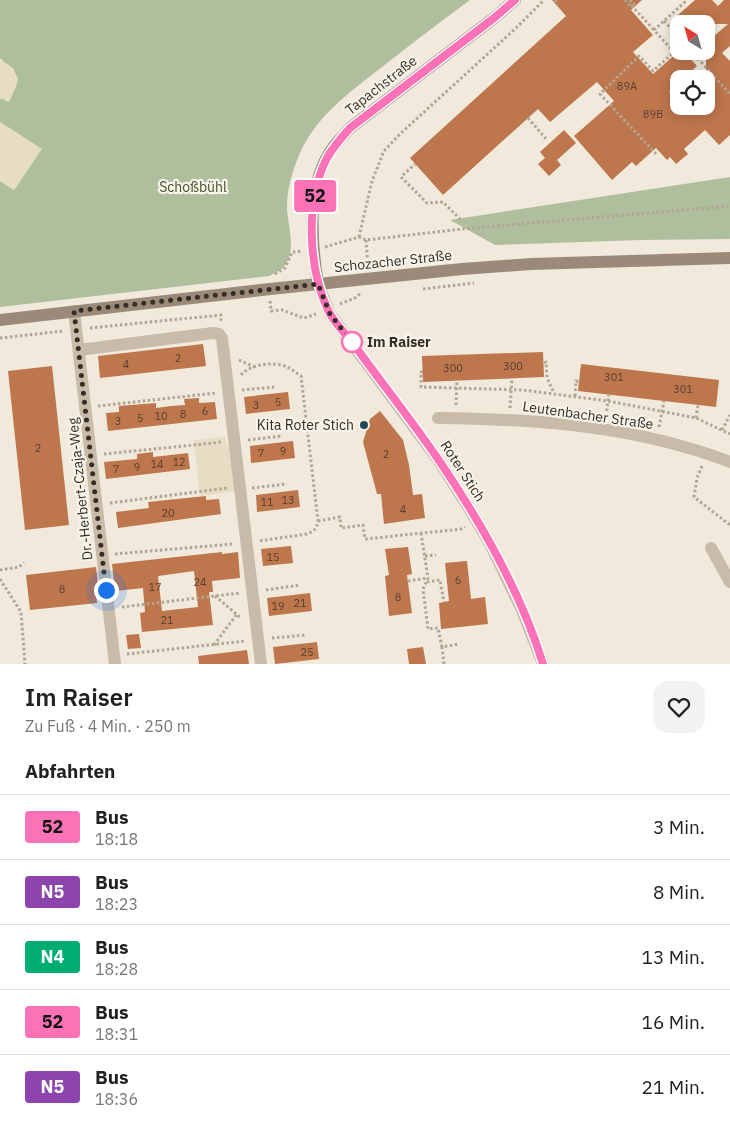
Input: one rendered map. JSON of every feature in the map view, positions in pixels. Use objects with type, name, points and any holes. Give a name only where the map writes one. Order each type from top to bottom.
[{"type":"main road","name":"Tapachstraße","points":[[318,284],[313,250],[313,211],[320,178],[326,160],[334,146],[350,128],[515,0]]},
{"type":"main road","name":"Schozacher Straße","points":[[0,320],[270,289],[531,264],[730,258]]},
{"type":"street","name":"Roter Stich","points":[[318,284],[330,314],[439,461],[472,513],[489,542],[522,610],[543,664]]},
{"type":"street","name":"Dr.-Herbert-Czaja-Weg","points":[[74,311],[114,660]]},
{"type":"street","points":[[79,350],[213,334],[219,334],[222,338],[261,664]]},
{"type":"street","name":"Leutenbacher Straße","points":[[438,418],[510,420],[605,430],[657,440],[730,462]]},
{"type":"street","points":[[711,548],[730,582]]},
{"type":"path","points":[[359,238],[372,180],[384,151],[400,134],[516,29],[544,0]]},
{"type":"path","points":[[555,0],[558,5]]},
{"type":"path","points":[[625,0],[674,52],[653,71],[639,56],[600,94],[656,154]]},
{"type":"path","points":[[630,0],[634,4],[632,6]]},
{"type":"path","points":[[654,30],[687,0]]},
{"type":"path","points":[[664,21],[670,27]]},
{"type":"path","points":[[700,60],[730,94]]},
{"type":"path","points":[[528,118],[547,140]]},
{"type":"path","points":[[415,164],[402,176],[427,203],[443,202],[462,221]]},
{"type":"path","points":[[331,246],[359,238],[366,240],[462,229],[730,206]]},
{"type":"path","points":[[366,240],[368,279]]},
{"type":"path","points":[[270,289],[268,278],[285,268],[292,252]]},
{"type":"path","points":[[0,338],[222,314]]},
{"type":"path","points":[[544,362],[546,362],[546,378],[554,394]]},
{"type":"path","points":[[102,554],[109,555],[247,542],[307,534],[314,531],[318,520],[301,376],[286,366],[268,364],[250,369]]},
{"type":"path","points":[[423,372],[421,372],[421,387],[511,390],[608,401],[696,418],[730,434]]},
{"type":"path","points":[[510,420],[512,378]]},
{"type":"path","points":[[456,418],[457,380]]},
{"type":"path","points":[[575,396],[576,381],[578,382]]},
{"type":"path","points":[[101,406],[274,387]]},
{"type":"path","points":[[605,430],[609,394]]},
{"type":"path","points":[[657,440],[664,401]]},
{"type":"path","points":[[696,418],[698,404]]},
{"type":"path","points":[[722,430],[730,414]]},
{"type":"path","points":[[105,453],[281,436]]},
{"type":"path","points":[[706,454],[697,478],[694,497],[730,525]]},
{"type":"path","points":[[112,503],[240,487],[286,484]]},
{"type":"path","points":[[318,520],[340,517],[341,528],[362,525],[365,540],[451,529]]},
{"type":"path","points":[[421,533],[427,580],[423,589],[428,629],[438,628],[444,664]]},
{"type":"path","points":[[425,556],[436,555]]},
{"type":"path","points":[[0,570],[19,567],[24,563]]},
{"type":"path","points":[[0,579],[21,612],[25,664]]},
{"type":"path","points":[[408,581],[440,580],[444,602]]},
{"type":"path","points":[[108,608],[300,585]]},
{"type":"path","points":[[214,596],[258,632]]},
{"type":"path","points":[[214,644],[237,614]]},
{"type":"path","points":[[114,660],[235,642]]},
{"type":"path","points":[[442,647],[459,644]]},
{"type":"green space","name":"Schoßbühl","points":[[0,0],[470,0],[345,96],[313,130],[298,158],[290,181],[287,213],[291,244],[290,252],[289,259],[278,271],[269,276],[0,307],[0,181],[14,190],[41,149],[0,122],[0,100],[1,98],[9,102],[2,59],[0,59]]},
{"type":"green space","points":[[730,177],[730,239],[495,245],[450,220]]},
{"type":"shaded area","points":[[0,59],[13,68],[18,79],[9,102],[1,98],[0,100]]},
{"type":"shaded area","points":[[0,122],[42,149],[14,190],[0,181]]},
{"type":"shaded area","points":[[225,437],[227,446],[232,447],[237,491],[200,496],[194,440]]},
{"type":"building","points":[[552,0],[642,0],[631,10],[653,35],[633,52],[653,74],[670,59],[691,60],[697,66],[693,70],[670,70],[670,115],[715,115],[715,70],[706,70],[706,60],[715,60],[715,35],[728,24],[715,24],[715,15],[678,15],[695,0],[712,0],[718,6],[724,0],[730,0],[730,46],[722,53],[730,61],[730,135],[719,145],[705,130],[684,149],[688,154],[676,164],[670,157],[667,160],[656,148],[636,166],[632,162],[612,180],[574,136],[614,101],[597,82],[550,122],[538,109],[443,195],[410,158],[566,16]]},
{"type":"building","points":[[564,130],[576,143],[557,160],[561,165],[549,176],[538,164],[545,158],[540,152]]},
{"type":"building","points":[[203,344],[206,366],[100,378],[98,356]]},
{"type":"building","points":[[543,352],[544,377],[423,382],[422,356]]},
{"type":"building","points":[[581,364],[719,380],[716,407],[578,391]]},
{"type":"building","points":[[52,366],[69,525],[25,530],[8,371]]},
{"type":"building","points":[[288,392],[290,409],[246,414],[244,397]]},
{"type":"building","points":[[199,398],[199,403],[215,402],[217,419],[108,431],[106,413],[119,412],[119,406],[156,403],[156,408],[185,405],[184,399]]},
{"type":"building","points":[[380,411],[403,440],[413,495],[422,494],[425,518],[384,524],[381,494],[377,494],[363,442],[370,419]]},
{"type":"building","points":[[293,441],[295,458],[251,463],[250,446]]},
{"type":"building","points":[[153,452],[153,457],[188,453],[190,469],[106,479],[104,462],[137,459],[137,454]]},
{"type":"building","points":[[298,490],[300,507],[257,512],[256,495]]},
{"type":"building","points":[[206,496],[206,500],[219,499],[221,514],[118,528],[116,512],[149,508],[148,502]]},
{"type":"building","points":[[291,546],[293,563],[263,566],[261,549]]},
{"type":"building","points":[[408,547],[412,574],[407,575],[412,613],[389,616],[385,576],[389,575],[385,549]]},
{"type":"building","points":[[222,552],[222,554],[238,552],[240,578],[212,581],[213,592],[209,592],[213,625],[142,632],[140,613],[145,612],[143,588],[115,591],[112,564]],"holes":[[[194,571],[198,607],[162,611],[158,576]]]},
{"type":"building","points":[[467,561],[471,599],[485,597],[488,624],[441,629],[439,603],[449,601],[445,563]]},
{"type":"building","points":[[96,567],[99,592],[96,593],[97,603],[30,610],[26,575]]},
{"type":"building","points":[[310,593],[312,611],[269,616],[267,598]]},
{"type":"building","points":[[139,634],[141,648],[128,649],[126,635]]},
{"type":"building","points":[[317,642],[319,659],[275,664],[273,647]]},
{"type":"building","points":[[423,647],[426,664],[409,664],[407,649]]},
{"type":"building","points":[[247,650],[249,664],[199,664],[198,656]]},
{"type":"bus line","name":"52","points":[[515,0],[350,128],[334,146],[326,160],[320,178],[313,211],[312,232],[318,284],[330,314],[352,341],[439,461],[472,513],[502,567],[540,651],[543,664]]},
{"type":"place","name":"Im Raiser","points":[[352,342]]},
{"type":"place","name":"Kita Roter Stich","points":[[364,425]]},
{"type":"route","points":[[106,590],[74,311],[318,284],[330,314],[352,342]]}]
